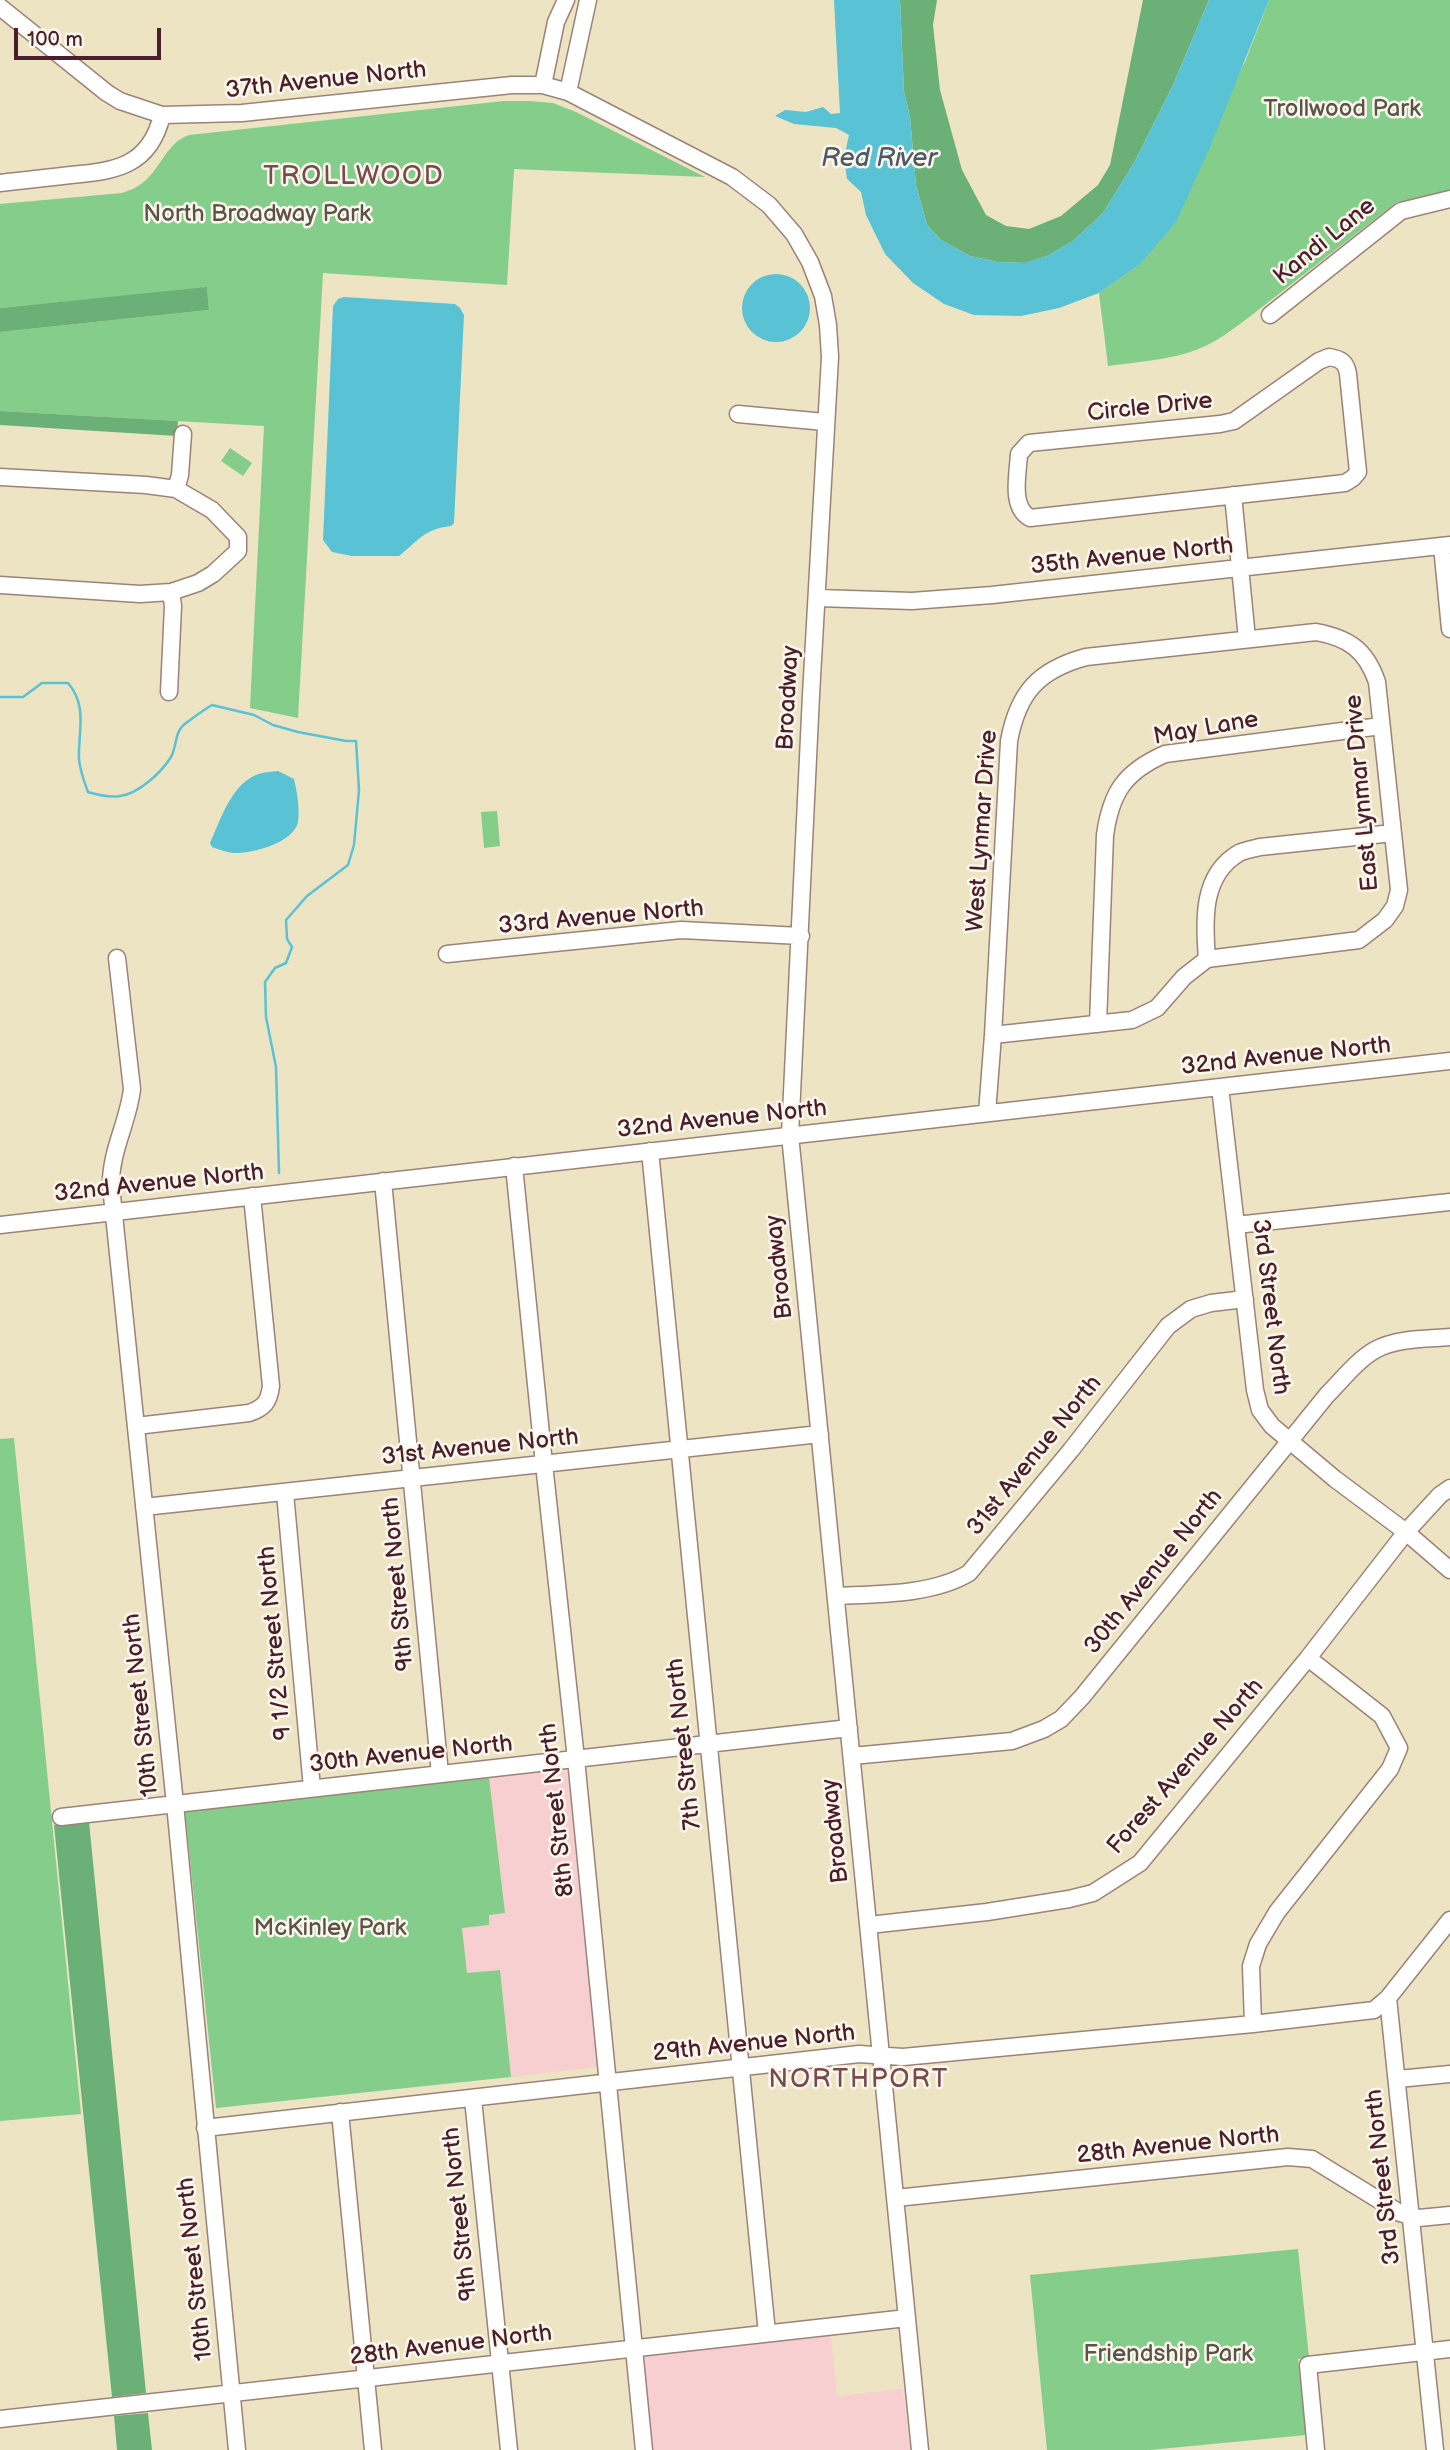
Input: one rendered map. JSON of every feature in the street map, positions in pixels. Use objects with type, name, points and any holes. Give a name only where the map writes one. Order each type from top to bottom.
[{"type":"street","points":[[543,85],[556,22],[566,0]]},
{"type":"street","points":[[568,92],[588,0]]},
{"type":"street","points":[[0,7],[114,97],[162,115],[159,128],[149,147],[128,164],[104,172],[0,183]]},
{"type":"street","name":"37th Avenue North","points":[[162,115],[242,113],[512,85],[543,85],[568,92],[673,145]]},
{"type":"street","name":"Broadway","points":[[673,145],[732,177],[769,205],[794,234],[810,262],[823,296],[828,325],[830,358],[790,1135],[920,2450]]},
{"type":"street","name":"Kandi Lane","points":[[1270,315],[1401,211],[1450,199]]},
{"type":"street","name":"Circle Drive","points":[[1329,357],[1339,358],[1346,364],[1358,472],[1345,483],[1233,495],[1030,518],[1022,513],[1017,504],[1019,454],[1029,443],[1220,425],[1234,421],[1319,361],[1329,357]]},
{"type":"street","points":[[738,414],[825,422]]},
{"type":"street","points":[[176,489],[180,475],[183,434]]},
{"type":"street","points":[[0,477],[176,489],[202,502],[238,537],[238,551],[213,574],[171,592],[140,594],[0,585]]},
{"type":"street","points":[[1233,495],[1247,639]]},
{"type":"street","points":[[1446,545],[1450,629]]},
{"type":"street","name":"35th Avenue North","points":[[817,598],[912,601],[992,595],[1446,545]]},
{"type":"street","points":[[169,692],[173,606],[171,592]]},
{"type":"street","name":"East Lynmar Drive","points":[[1206,959],[1359,940],[1385,920],[1395,906],[1399,890],[1377,682],[1371,666],[1361,651],[1334,635],[1316,632],[1247,639]]},
{"type":"street","name":"West Lynmar Drive","points":[[987,1113],[1009,741],[1020,701],[1032,685],[1049,672],[1076,659],[1247,639]]},
{"type":"street","name":"May Lane","points":[[1098,1024],[1105,835],[1108,814],[1120,785],[1147,762],[1165,754],[1381,726]]},
{"type":"street","points":[[993,1035],[1132,1020],[1157,1008],[1184,977],[1206,959],[1204,923],[1212,883],[1224,865],[1240,853],[1260,847],[1393,833]]},
{"type":"street","name":"33rd Avenue North","points":[[447,954],[663,931],[801,936]]},
{"type":"street","name":"10th Street North","points":[[117,958],[132,1089],[130,1106],[110,1170],[237,2450]]},
{"type":"street","name":"32nd Avenue North","points":[[0,1225],[1450,1061]]},
{"type":"street","name":"3rd Street North","points":[[1220,1087],[1255,1390],[1260,1410],[1272,1426],[1450,1570]]},
{"type":"street","name":"7th Street North","points":[[650,1151],[766,2333]]},
{"type":"street","name":"8th Street North","points":[[514,1167],[644,2450]]},
{"type":"street","name":"9th Street North","points":[[383,1181],[440,1774]]},
{"type":"street","points":[[136,1426],[249,1413],[261,1409],[270,1400],[271,1386],[252,1196]]},
{"type":"street","points":[[1236,1225],[1450,1202]]},
{"type":"street","name":"31st Avenue North","points":[[836,1596],[953,1583],[969,1573],[1071,1450],[1168,1326],[1191,1310],[1211,1303],[1245,1298]]},
{"type":"street","name":"30th Avenue North","points":[[852,1756],[1012,1741],[1044,1729],[1061,1719],[1082,1697],[1290,1441],[1359,1362],[1376,1349],[1390,1344],[1450,1336]]},
{"type":"street","name":"31st Avenue North","points":[[144,1507],[820,1434]]},
{"type":"street","name":"Forest Avenue North","points":[[869,1925],[987,1912],[1069,1899],[1093,1893],[1140,1863],[1308,1658],[1406,1532],[1440,1495],[1450,1488]]},
{"type":"street","name":"9 1/2 Street North","points":[[285,1493],[312,1788]]},
{"type":"street","points":[[1253,2024],[1251,1966],[1258,1944],[1277,1912],[1390,1769],[1399,1748],[1382,1716],[1308,1658]]},
{"type":"street","name":"30th Avenue North","points":[[61,1817],[849,1728]]},
{"type":"street","points":[[1388,1998],[1450,1920]]},
{"type":"street","name":"3rd Street North","points":[[1388,1998],[1435,2450]]},
{"type":"street","name":"29th Avenue North","points":[[205,2128],[859,2054],[903,2057],[1253,2024],[1374,2010],[1388,1998]]},
{"type":"street","points":[[1398,2079],[1450,2074]]},
{"type":"street","name":"9th Street North","points":[[473,2099],[509,2450]]},
{"type":"street","points":[[340,2112],[373,2450]]},
{"type":"street","name":"28th Avenue North","points":[[896,2198],[1288,2157],[1312,2159],[1401,2213],[1419,2218],[1450,2214]]},
{"type":"street","name":"28th Avenue North","points":[[0,2418],[907,2318]]},
{"type":"street","points":[[1316,2450],[1308,2365],[1450,2349]]},
{"type":"shaded area","points":[[557,1769],[567,1772],[569,1783],[597,2067],[511,2077],[500,1970],[467,1974],[462,1928],[489,1925],[489,1915],[505,1913],[489,1777]]},
{"type":"shaded area","points":[[831,2336],[837,2396],[903,2389],[910,2450],[650,2450],[641,2361],[644,2356]]},
{"type":"green space","points":[[900,0],[937,0],[933,25],[940,90],[962,170],[986,215],[1006,226],[1029,229],[1061,216],[1098,185],[1110,165],[1143,0],[1209,0],[1173,85],[1135,161],[1103,213],[1073,241],[1047,256],[1025,263],[997,262],[970,256],[941,240],[927,225],[916,185],[910,117],[904,92]]},
{"type":"green space","name":"Trollwood Park","points":[[1269,0],[1450,0],[1450,194],[1397,202],[1248,318],[1210,344],[1175,356],[1108,366],[1099,293],[1139,265],[1245,62]]},
{"type":"green space","name":"North Broadway Park","points":[[504,101],[553,103],[705,177],[514,169],[507,285],[323,273],[298,718],[250,708],[264,426],[0,411],[0,332],[209,310],[207,288],[0,308],[0,204],[122,193],[146,180],[168,151],[189,135]]},
{"type":"green space","points":[[207,287],[209,310],[0,332],[0,308]]},
{"type":"green space","points":[[0,411],[178,421],[177,436],[0,425]]},
{"type":"green space","points":[[230,448],[252,463],[243,476],[221,461]]},
{"type":"green space","points":[[497,811],[500,846],[484,848],[481,812]]},
{"type":"green space","points":[[14,1438],[81,2114],[0,2121],[0,1439]]},
{"type":"green space","name":"McKinley Park","points":[[489,1777],[505,1913],[489,1915],[489,1925],[462,1928],[467,1973],[500,1970],[511,2077],[216,2108],[185,1811]]},
{"type":"green space","points":[[89,1822],[146,2393],[112,2397],[54,1825]]},
{"type":"green space","name":"Friendship Park","points":[[1298,2249],[1309,2358],[1298,2359],[1306,2435],[1150,2450],[1047,2450],[1030,2275]]},
{"type":"green space","points":[[148,2413],[152,2450],[117,2450],[114,2416]]},
{"type":"water","name":"Red River","points":[[834,0],[900,0],[904,92],[910,117],[916,185],[927,225],[941,240],[970,256],[997,262],[1024,263],[1047,256],[1073,241],[1103,213],[1135,161],[1173,85],[1209,0],[1269,0],[1210,147],[1176,222],[1139,265],[1099,293],[1059,308],[1021,316],[974,315],[944,304],[913,283],[885,254],[866,215],[861,192],[847,179],[844,158],[849,135],[836,128],[794,124],[775,116],[785,110],[806,112],[823,107],[831,114],[840,113]]},
{"type":"water","points":[[776,274],[789,277],[800,284],[807,295],[810,308],[807,321],[800,332],[789,339],[776,342],[763,339],[752,332],[745,321],[742,308],[745,295],[752,284],[763,277]]},
{"type":"water","points":[[344,297],[455,304],[464,315],[454,523],[428,533],[399,556],[352,556],[332,552],[323,540],[333,306],[338,299]]},
{"type":"water","points":[[278,771],[294,779],[297,795],[298,822],[289,836],[271,846],[250,852],[233,853],[212,847],[210,843],[233,795],[247,780],[256,775]]},
{"type":"waterway","points":[[0,697],[23,697],[42,683],[68,683],[80,710],[79,759],[88,792],[116,797],[134,791],[161,770],[171,757],[182,726],[212,705],[254,715],[273,725],[298,732],[356,741],[359,790],[354,845],[348,865],[307,896],[286,920],[287,939],[292,947],[286,963],[275,968],[265,982],[266,1017],[276,1067],[279,1173]]},
{"type":"district","name":"TROLLWOOD","points":[[354,177]]},
{"type":"district","name":"NORTHPORT","points":[[859,2080]]}]
